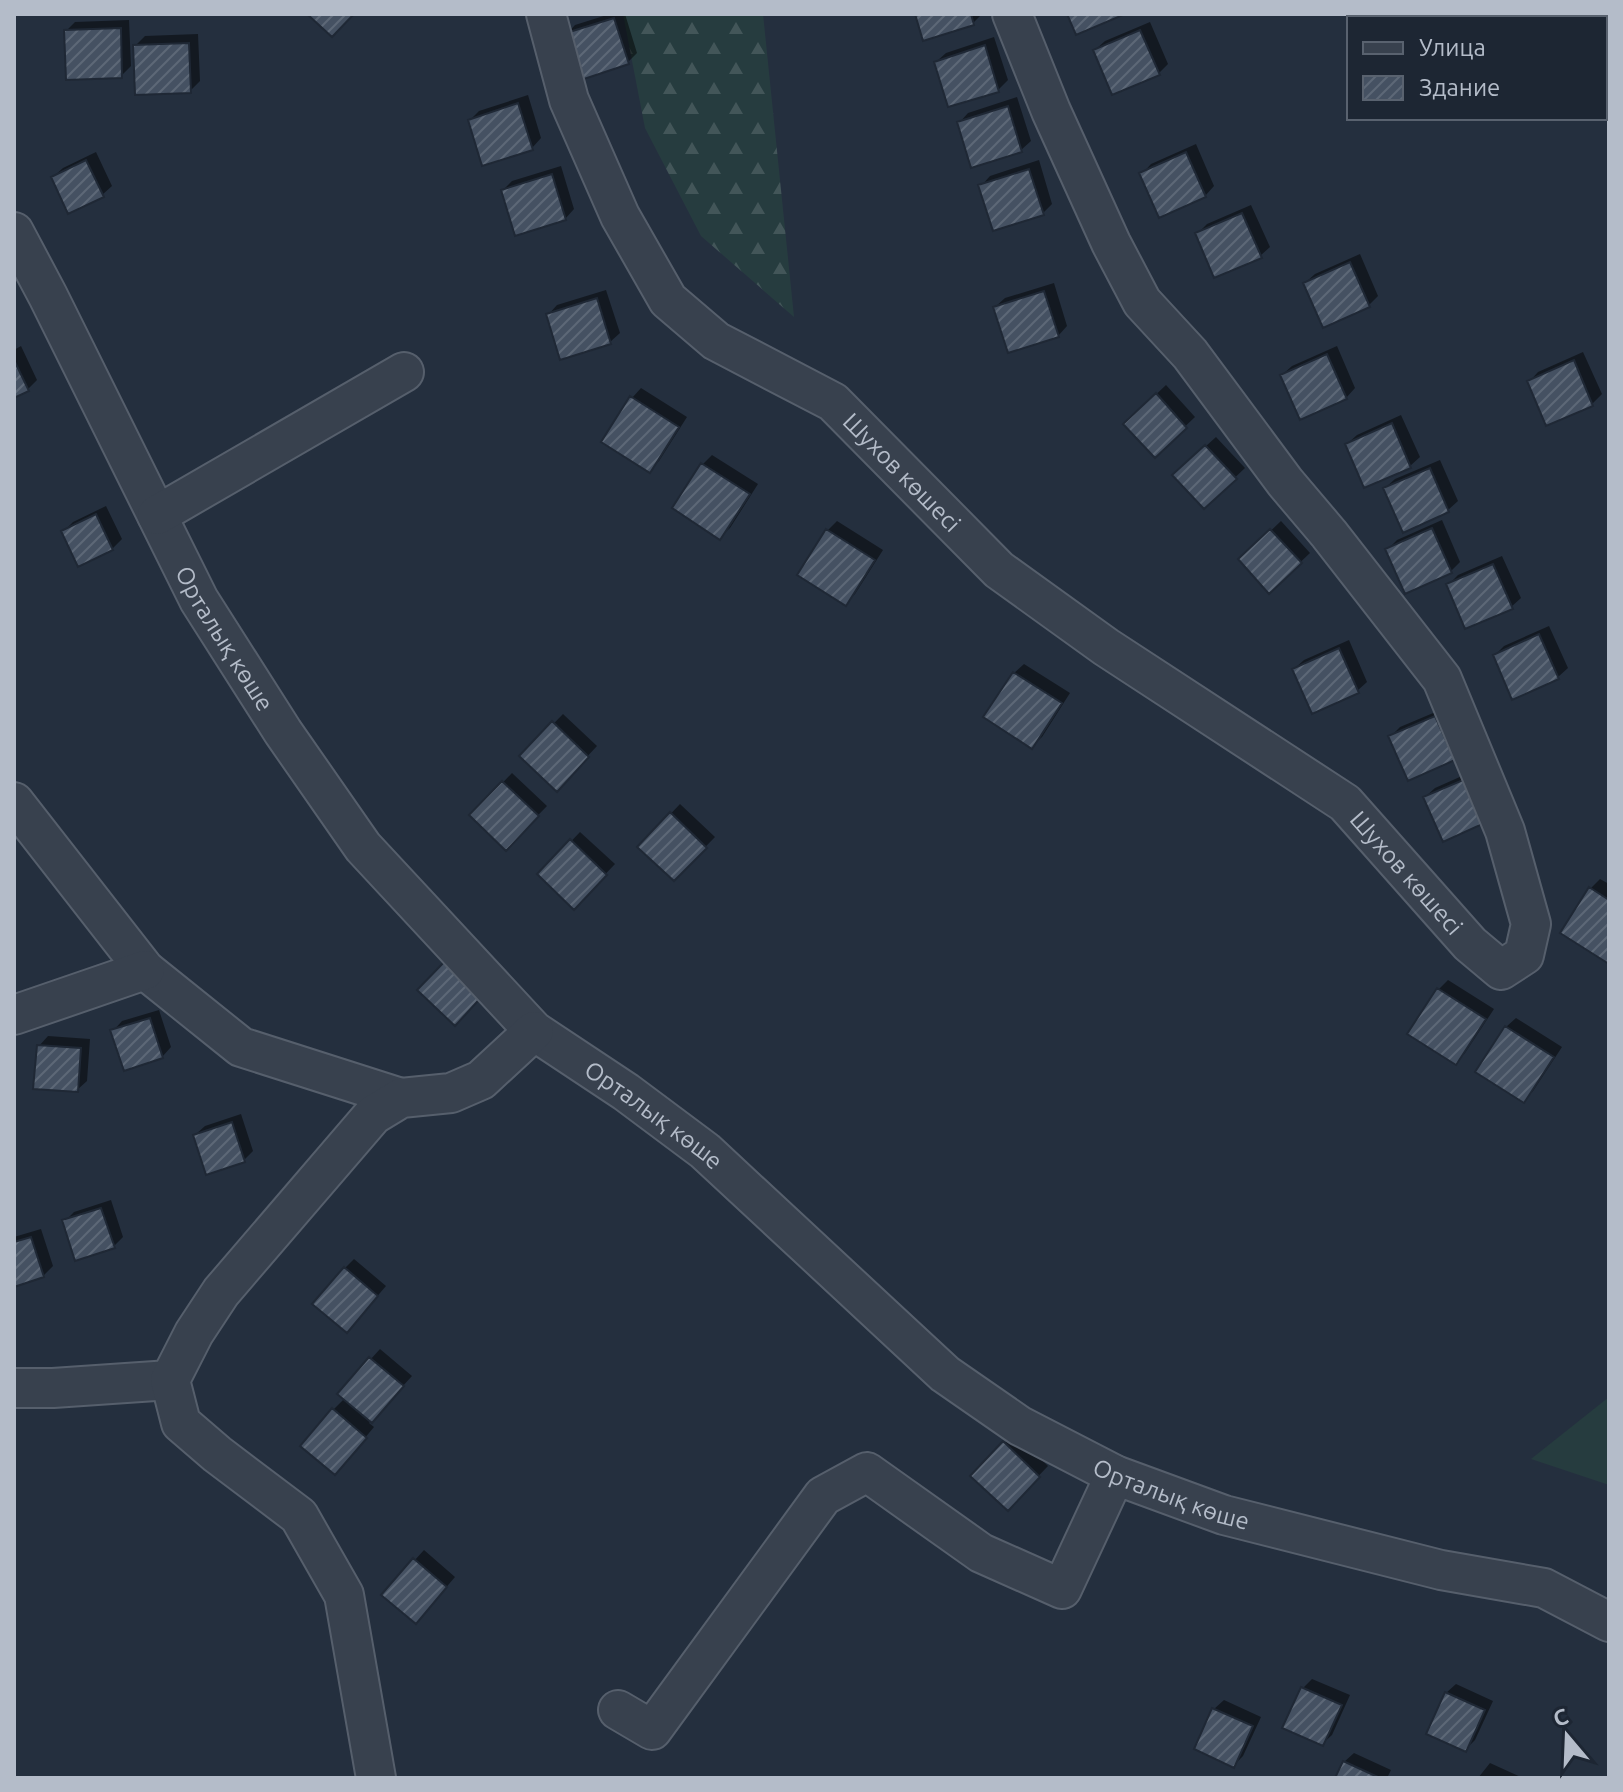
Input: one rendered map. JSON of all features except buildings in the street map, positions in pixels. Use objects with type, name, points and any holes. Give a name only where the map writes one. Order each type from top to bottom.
[{"type":"street","name":"Шухов көшесі","points":[[546,14],[569,100],[620,216],[668,300],[716,341],[833,402],[999,570],[1106,647],[1345,803],[1470,944],[1501,970],[1524,955],[1531,924],[1505,831],[1442,679],[1285,482],[1190,354],[1142,302],[1111,243],[1051,111],[1012,14]]},
{"type":"street","name":"Орталық көше","points":[[14,232],[199,600],[283,732],[363,847],[534,1031],[626,1092],[705,1151],[945,1374],[1020,1426],[1115,1475],[1224,1515],[1441,1570],[1544,1588],[1609,1622]]},
{"type":"street","points":[[157,515],[404,372]]},
{"type":"street","points":[[14,802],[145,970],[241,1047],[401,1098],[451,1093],[481,1080],[534,1031]]},
{"type":"street","points":[[14,1015],[145,970]]},
{"type":"street","points":[[376,1778],[344,1595],[299,1516],[181,1423],[170,1380],[194,1333],[221,1292],[373,1115],[401,1098]]},
{"type":"street","points":[[14,1388],[170,1380]]},
{"type":"street","points":[[618,1710],[652,1730],[823,1496],[867,1472],[981,1553],[1062,1589],[1115,1475]]},
{"type":"green space","points":[[623,14],[763,14],[794,317],[701,236],[645,128]]},
{"type":"green space","points":[[1609,1397],[1609,1485],[1531,1459]]}]
